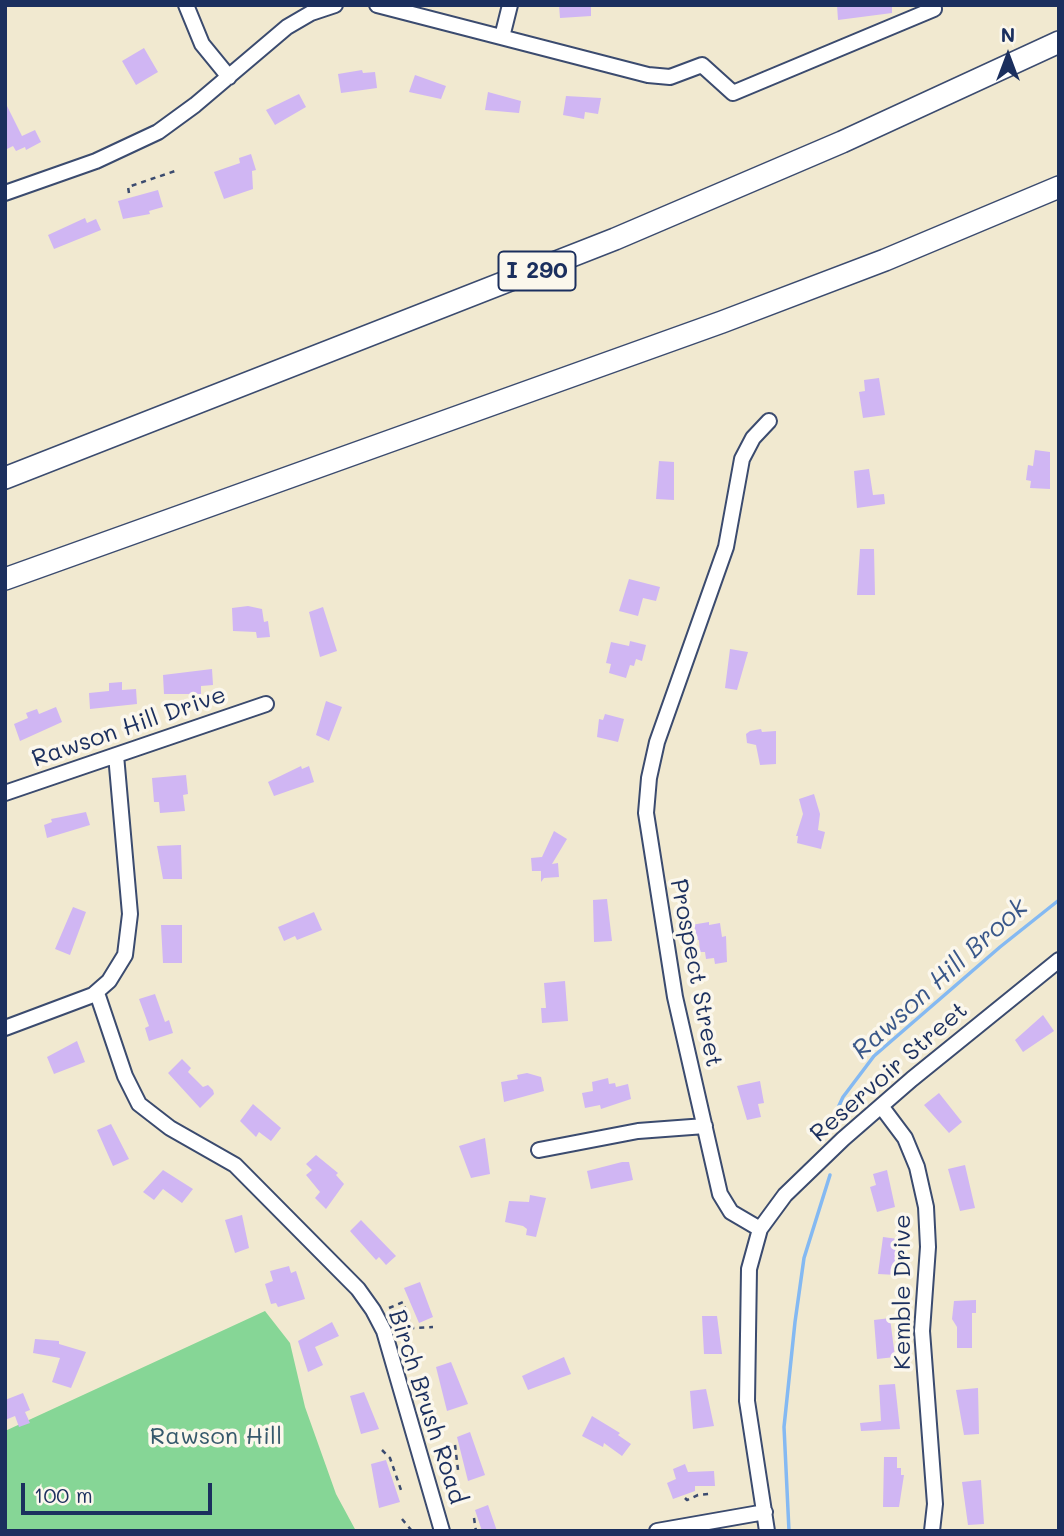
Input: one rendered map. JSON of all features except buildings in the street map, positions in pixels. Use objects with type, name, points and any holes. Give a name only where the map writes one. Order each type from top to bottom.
[{"type":"highway","name":"I 290","points":[[5,478],[615,239],[842,142],[1059,42]]},
{"type":"highway","points":[[5,579],[722,321],[895,256],[1059,187]]},
{"type":"street","points":[[186,5],[202,44],[229,77]]},
{"type":"street","points":[[5,193],[96,161],[158,132],[299,19],[335,5]]},
{"type":"street","points":[[377,5],[653,76],[677,75],[702,65],[733,93],[934,9]]},
{"type":"street","points":[[502,37],[510,5]]},
{"type":"street","name":"Prospect Street","points":[[760,1229],[730,1212],[723,1202],[663,932],[648,831],[647,795],[662,724],[728,539],[742,459],[753,438],[769,421]]},
{"type":"street","name":"Rawson Hill Drive","points":[[5,793],[266,704]]},
{"type":"street","points":[[5,1028],[96,993],[109,981],[123,960],[129,934],[116,755]]},
{"type":"street","name":"Reservoir Street","points":[[760,1229],[775,1206],[794,1185],[881,1106],[1059,961]]},
{"type":"street","name":"Birch Brush Road","points":[[96,993],[130,1088],[139,1104],[170,1128],[235,1165],[337,1267],[373,1310],[384,1331],[442,1531]]},
{"type":"street","name":"Kemble Drive","points":[[881,1106],[905,1138],[926,1207],[928,1247],[922,1331],[935,1504],[932,1531]]},
{"type":"street","points":[[539,1150],[638,1131],[705,1126]]},
{"type":"street","points":[[760,1229],[749,1269],[747,1401],[767,1531]]},
{"type":"street","points":[[657,1531],[765,1512]]},
{"type":"path","points":[[129,193],[128,187],[175,171]]},
{"type":"path","points":[[389,1308],[403,1301],[412,1328],[433,1327]]},
{"type":"path","points":[[455,1445],[458,1470]]},
{"type":"path","points":[[382,1450],[390,1458],[401,1490]]},
{"type":"path","points":[[685,1498],[687,1500],[709,1494]]},
{"type":"path","points":[[474,1518],[476,1531]]},
{"type":"path","points":[[402,1519],[412,1531]]},
{"type":"green space","name":"Rawson Hill","points":[[265,1311],[290,1343],[305,1407],[336,1494],[356,1531],[5,1531],[5,1431]]},
{"type":"waterway","name":"Rawson Hill Brook","points":[[829,1127],[843,1097],[874,1056],[1000,947],[1059,900]]},
{"type":"waterway","name":"Rawson Hill Brook","points":[[789,1531],[784,1427],[795,1322],[804,1258],[830,1175]]}]
